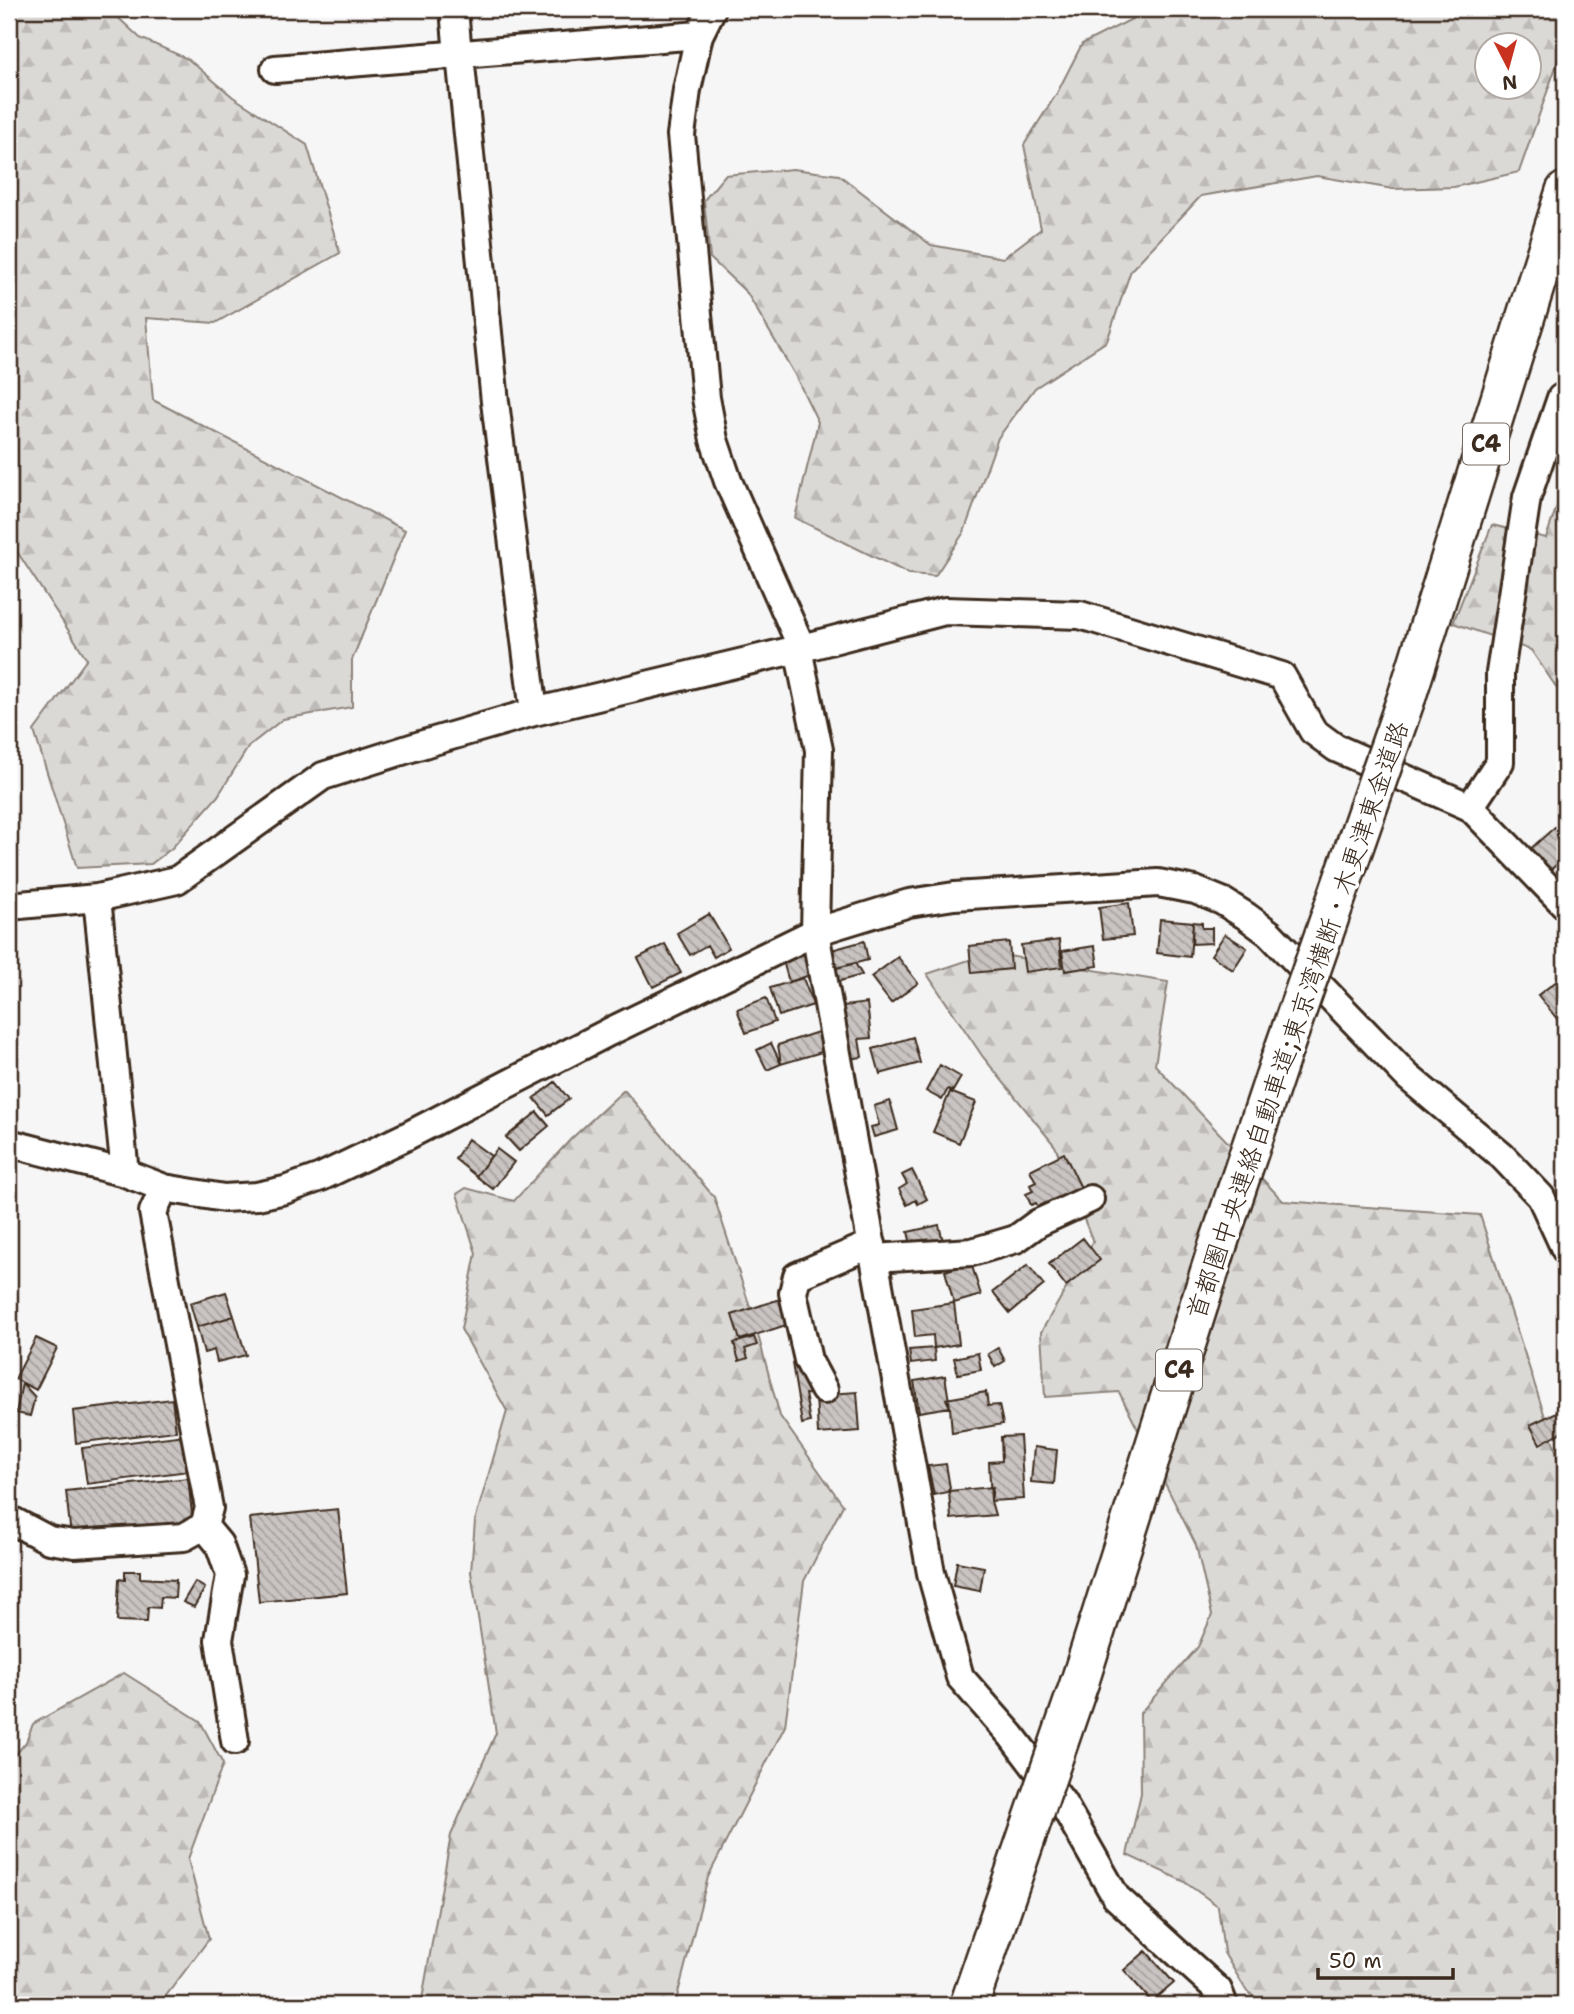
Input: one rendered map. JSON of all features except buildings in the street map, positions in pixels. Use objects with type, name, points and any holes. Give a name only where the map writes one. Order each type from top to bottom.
[{"type":"highway","name":"首都圏中央連絡自動車道;東京湾横断・木更津東金道路","points":[[969,2005],[1080,1681],[1217,1248],[1407,696],[1565,191]]},
{"type":"street","points":[[454,9],[495,402],[534,712]]},
{"type":"street","points":[[712,9],[699,34],[681,135],[706,398],[714,440],[728,481],[797,637],[819,750],[816,932],[931,1573],[960,1677],[1012,1735],[1062,1802],[1116,1897],[1218,1990],[1224,2005]]},
{"type":"street","points":[[275,69],[699,34]]},
{"type":"street","points":[[1470,807],[1500,762],[1500,673],[1527,497],[1561,398],[1565,396]]},
{"type":"street","points":[[9,906],[97,898],[177,880],[323,776],[427,743],[534,712],[945,611],[1080,615],[1282,676],[1313,731],[1336,748],[1470,807],[1565,905]]},
{"type":"street","points":[[9,1143],[125,1173],[163,1188],[224,1198],[257,1196],[285,1190],[321,1177],[407,1136],[608,1032],[816,932],[909,903],[954,896],[1158,883],[1195,890],[1222,901],[1269,933],[1408,1077],[1502,1156],[1541,1197],[1565,1249]]},
{"type":"street","points":[[97,898],[125,1173]]},
{"type":"street","points":[[9,1520],[49,1540],[74,1544],[184,1537],[204,1526],[209,1508],[153,1212],[163,1188]]},
{"type":"street","points":[[824,1390],[808,1360],[793,1293],[797,1276],[873,1251],[972,1252],[1016,1239],[1038,1223],[1090,1199]]},
{"type":"street","points":[[204,1526],[219,1544],[230,1575],[219,1640],[235,1741]]},
{"type":"green space","points":[[9,9],[109,9],[140,38],[188,59],[233,97],[307,145],[340,253],[215,323],[146,318],[153,400],[405,530],[352,660],[352,707],[283,719],[249,746],[218,796],[172,848],[151,864],[77,868],[34,731],[87,659],[14,547],[9,549]]},
{"type":"green space","points":[[1137,9],[1565,9],[1565,41],[1519,172],[1454,187],[1393,189],[1317,176],[1201,196],[1131,270],[1107,341],[1035,388],[998,438],[964,532],[935,576],[909,574],[795,518],[818,422],[795,375],[747,293],[710,258],[704,200],[725,175],[793,169],[839,175],[931,245],[1003,258],[1041,229],[1024,145],[1057,93],[1082,44],[1132,19]]},
{"type":"green space","points":[[1565,482],[1565,700],[1531,650],[1453,623],[1492,525],[1546,538]]},
{"type":"green space","points":[[990,953],[1168,982],[1155,1065],[1283,1201],[1480,1215],[1556,1451],[1565,1503],[1565,2005],[1265,2005],[1246,1990],[1224,1953],[1218,1906],[1183,1881],[1127,1855],[1141,1793],[1140,1713],[1198,1647],[1212,1615],[1196,1545],[1119,1392],[1045,1397],[1041,1332],[1093,1242],[1055,1146],[983,1057],[927,974]]},
{"type":"green space","points":[[624,1090],[714,1197],[752,1313],[780,1416],[843,1505],[804,1581],[785,1726],[708,1877],[675,2005],[421,2005],[451,1835],[496,1733],[471,1572],[475,1521],[507,1411],[461,1329],[476,1253],[457,1194],[466,1188],[514,1201],[571,1139]]},
{"type":"green space","points":[[124,1673],[200,1721],[223,1764],[188,1859],[209,1939],[159,2005],[9,2005],[9,1763],[26,1742],[33,1724]]}]
